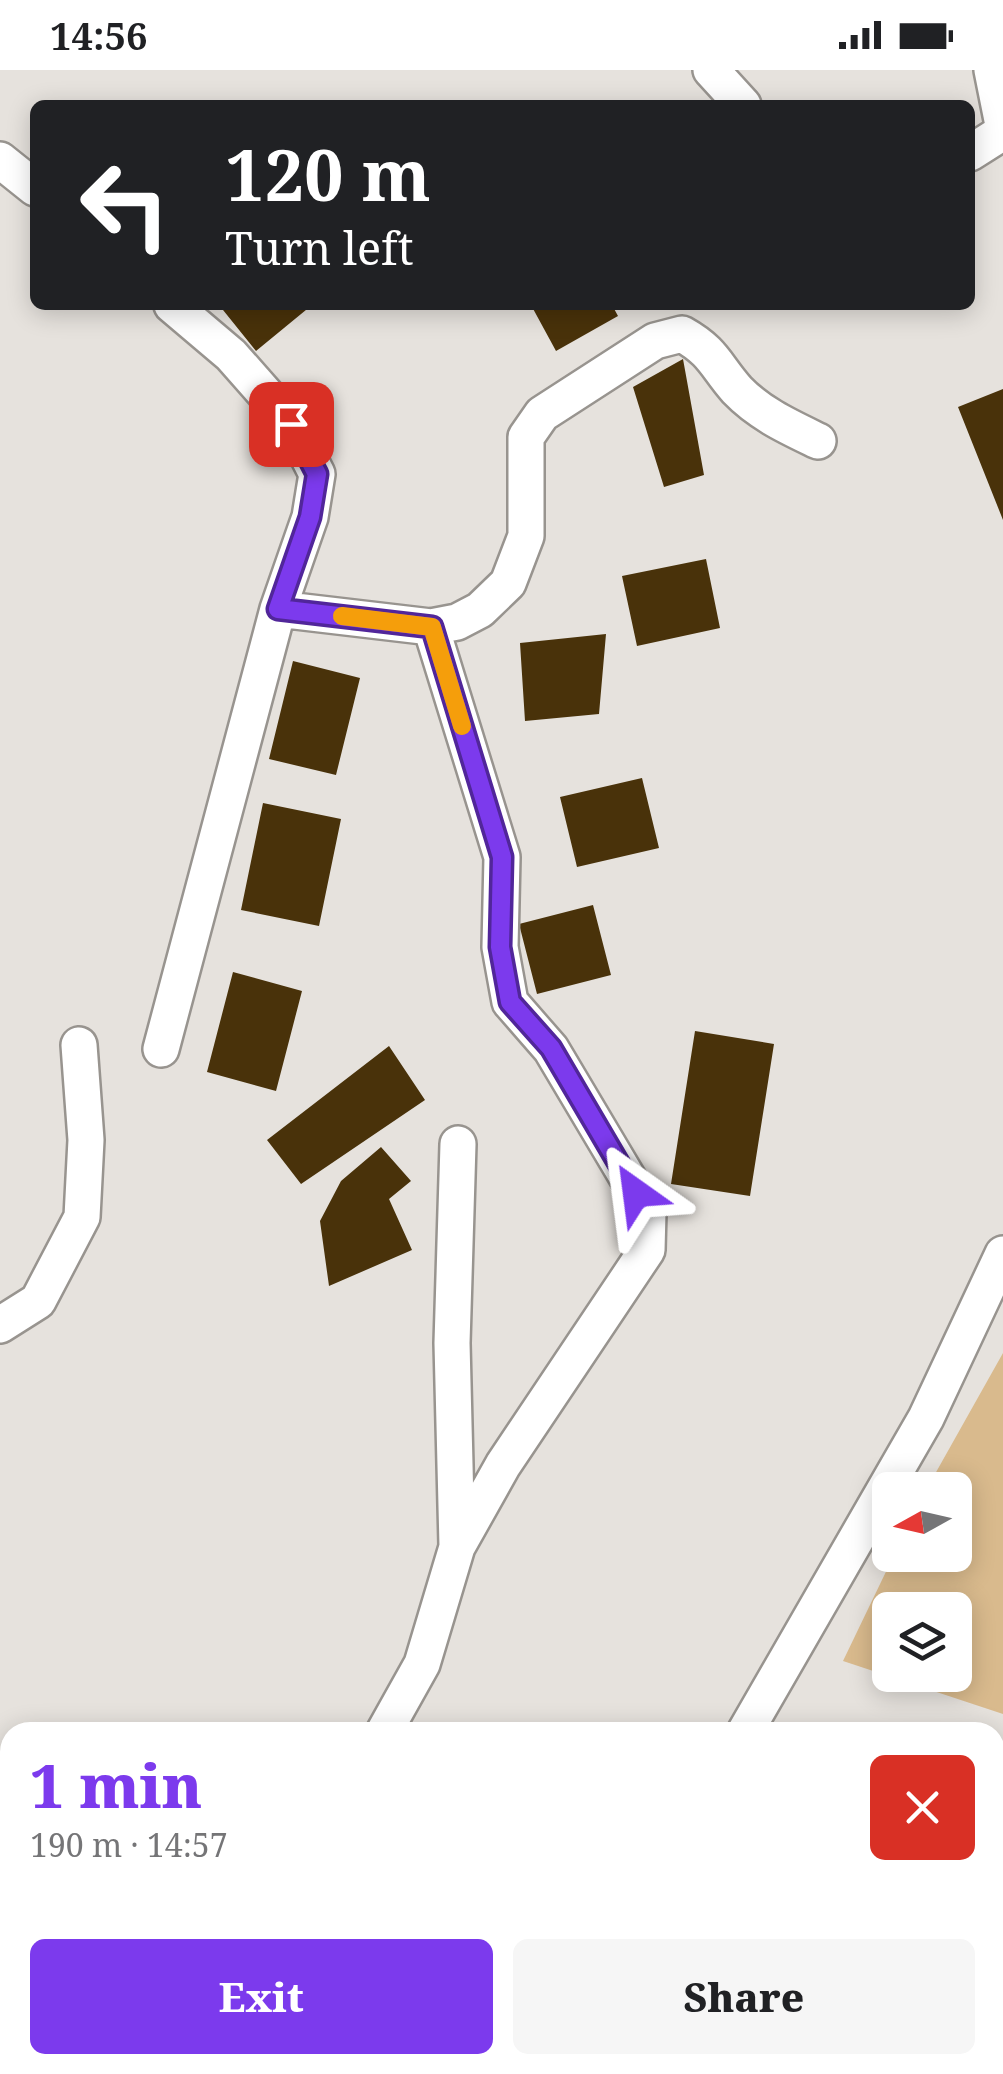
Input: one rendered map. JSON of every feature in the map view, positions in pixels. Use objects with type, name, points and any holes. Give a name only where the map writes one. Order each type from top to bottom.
[{"type":"street","points":[[712,70],[739,100]]},
{"type":"street","points":[[975,149],[1003,128],[992,70]]},
{"type":"street","points":[[0,160],[30,184]]},
{"type":"street","points":[[161,1048],[278,609],[310,517],[317,474],[291,424],[231,355],[178,310]]},
{"type":"street","points":[[278,609],[432,627],[457,622],[480,610],[508,583],[526,536],[526,437],[542,414],[655,341],[682,334],[704,346],[737,389],[774,420],[818,441]]},
{"type":"street","points":[[390,1722],[422,1664],[457,1547],[503,1466],[646,1250],[648,1212],[551,1048],[510,1002],[500,947],[502,857],[432,627]]},
{"type":"street","points":[[0,1325],[38,1300],[82,1218],[86,1140],[79,1045]]},
{"type":"street","points":[[457,1547],[452,1343],[458,1144]]},
{"type":"street","points":[[752,1722],[926,1418],[1003,1254]]},
{"type":"shaded area","points":[[1003,1353],[1003,1714],[937,1692],[972,1692],[972,1592],[876,1592],[886,1572],[972,1572],[972,1472],[936,1472]]},
{"type":"shaded area","points":[[872,1601],[872,1671],[843,1661]]},
{"type":"building","points":[[223,310],[306,310],[256,351]]},
{"type":"building","points":[[534,310],[615,310],[618,316],[556,351]]},
{"type":"building","points":[[683,359],[704,475],[664,487],[633,387]]},
{"type":"building","points":[[1003,389],[1003,520],[958,407]]},
{"type":"building","points":[[706,559],[720,628],[637,646],[622,576]]},
{"type":"building","points":[[606,634],[599,714],[525,721],[520,643]]},
{"type":"building","points":[[293,661],[360,678],[336,775],[269,759]]},
{"type":"building","points":[[642,778],[659,848],[577,867],[560,797]]},
{"type":"building","points":[[263,803],[341,819],[319,926],[241,910]]},
{"type":"building","points":[[593,905],[611,975],[537,994],[519,924]]},
{"type":"building","points":[[233,972],[302,991],[276,1091],[207,1072]]},
{"type":"building","points":[[695,1031],[774,1044],[750,1196],[671,1184]]},
{"type":"building","points":[[389,1046],[425,1100],[301,1184],[267,1140]]},
{"type":"building","points":[[381,1147],[411,1181],[389,1199],[412,1250],[329,1286],[320,1221],[341,1181]]},
{"type":"slow traffic","points":[[342,616],[432,627],[462,726]]},
{"type":"route","points":[[291,424],[317,474],[310,517],[278,609],[432,627],[502,857],[500,947],[510,1002],[551,1048],[636,1193]]}]
